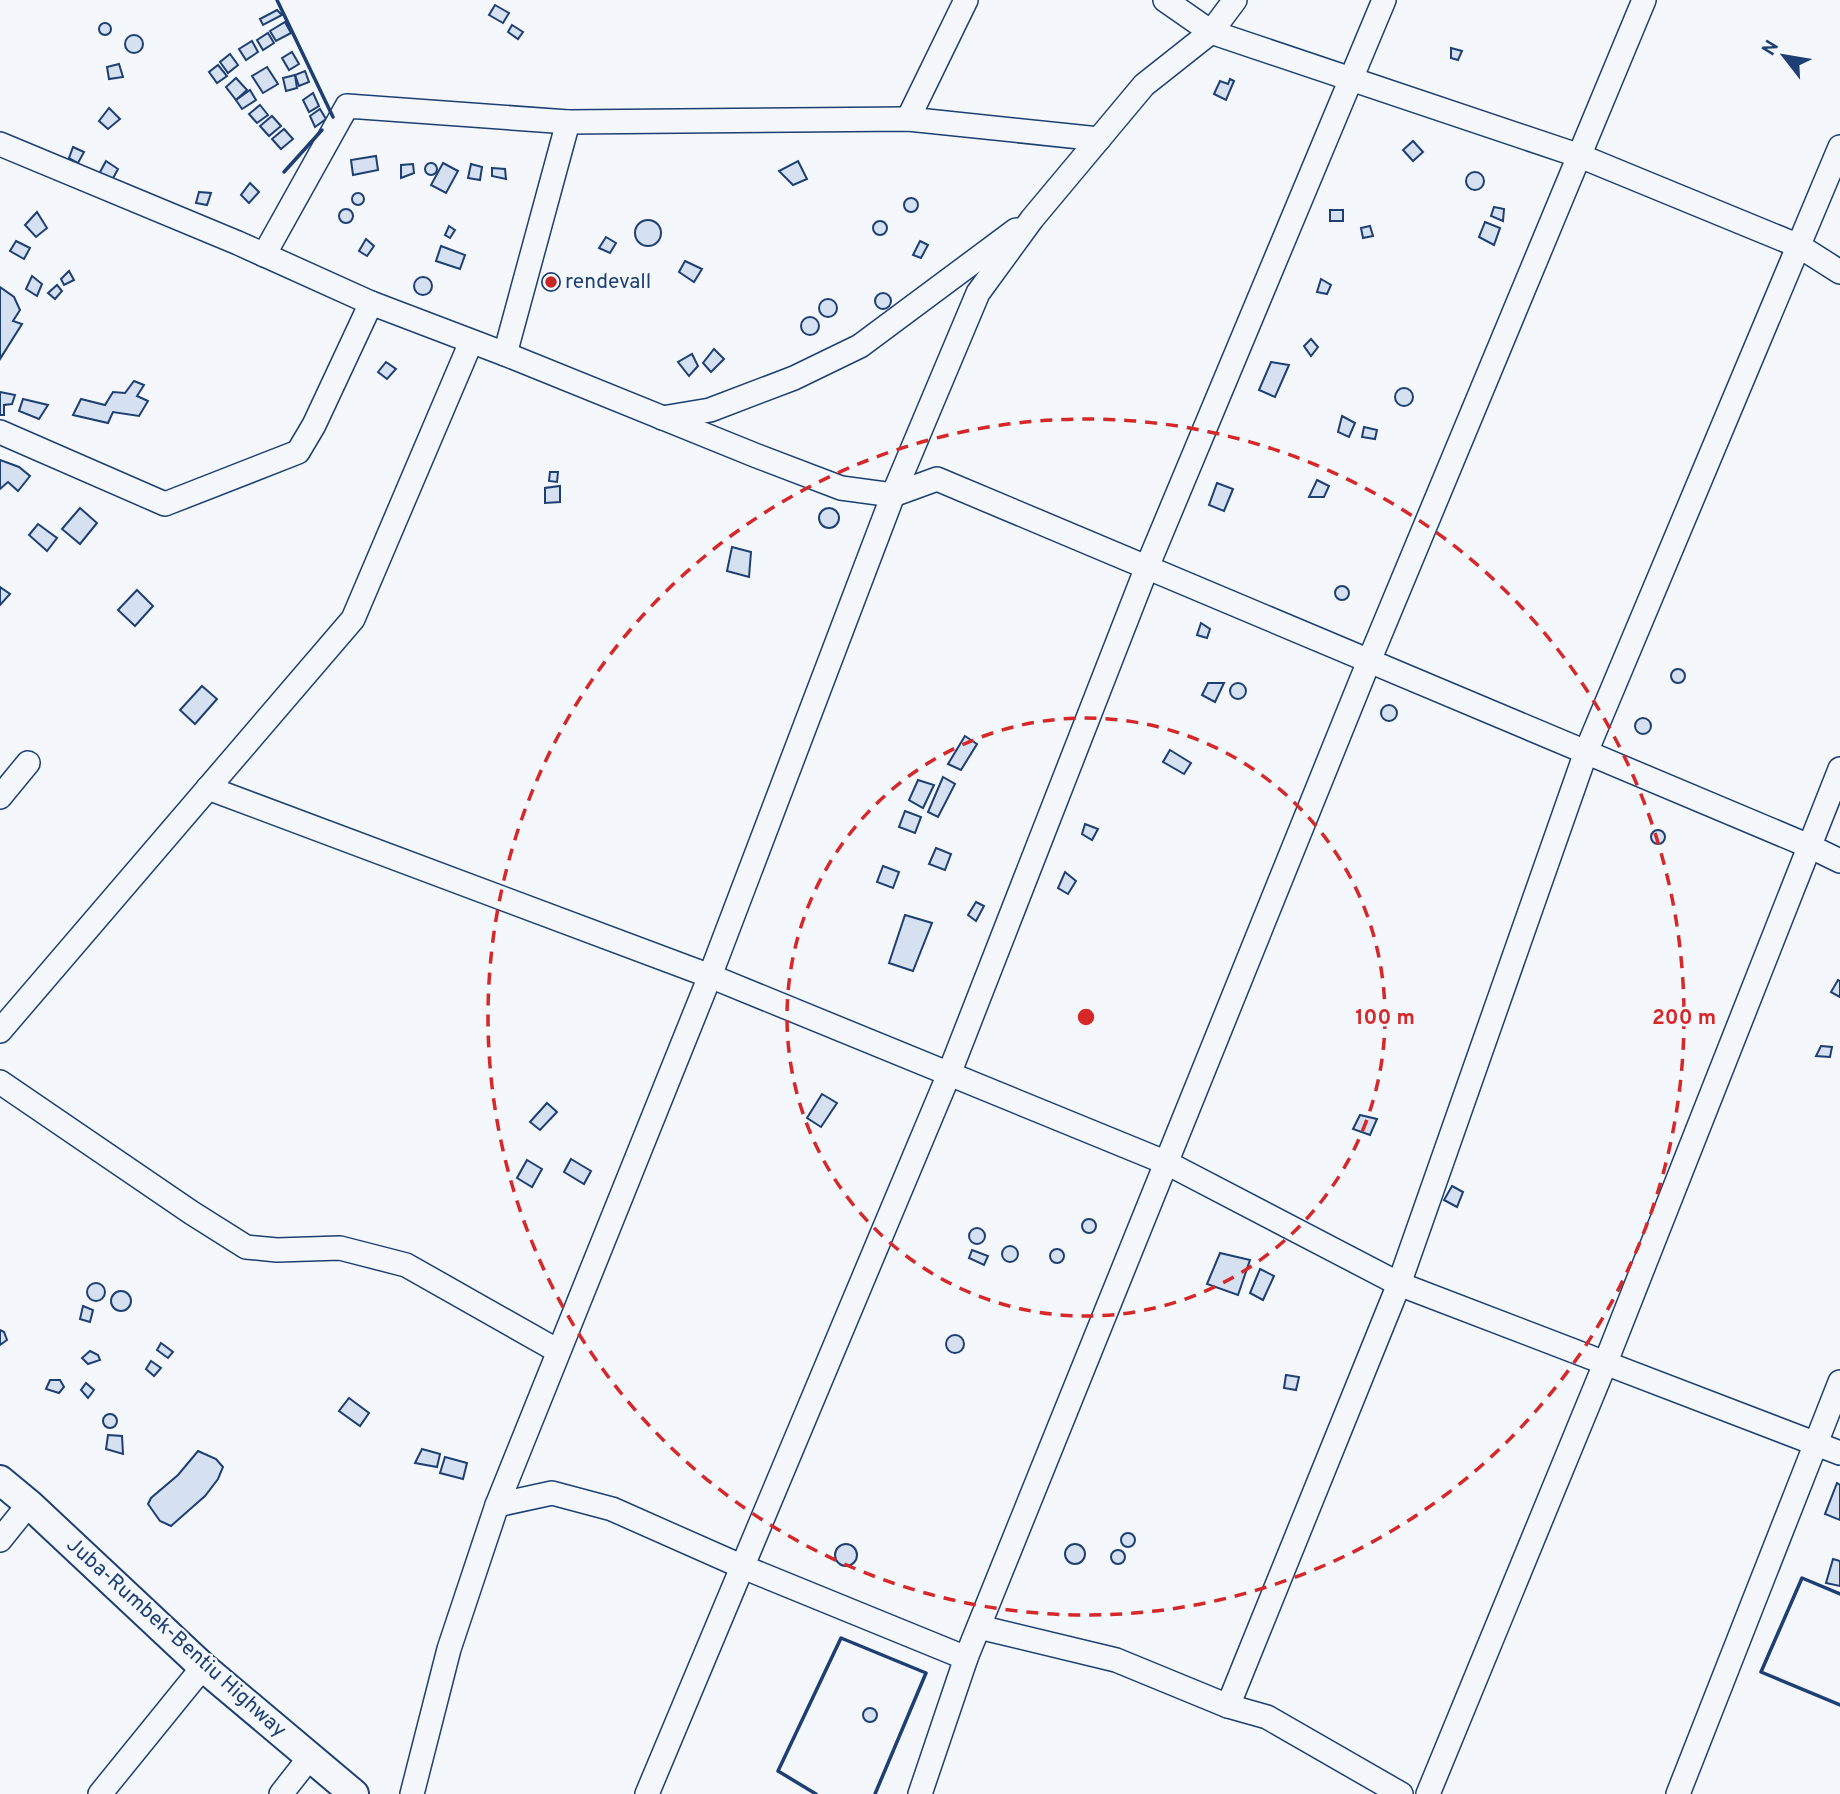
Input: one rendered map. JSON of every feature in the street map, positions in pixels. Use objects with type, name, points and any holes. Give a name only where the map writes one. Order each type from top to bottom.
[{"type":"main road","name":"Juba-Rumbek-Bentiu Highway","points":[[0,1480],[203,1667],[354,1794]]},
{"type":"street","points":[[908,119],[966,0]]},
{"type":"street","points":[[1165,0],[1211,32],[1580,156],[1799,247],[1840,272]]},
{"type":"street","points":[[412,1794],[449,1649],[496,1505],[710,976],[893,495],[978,293],[1032,219],[1144,85],[1211,32],[1235,0]]},
{"type":"street","points":[[647,1794],[949,1074],[1147,567],[1384,0]]},
{"type":"street","points":[[920,1794],[966,1658],[1369,661],[1644,0]]},
{"type":"street","points":[[264,255],[347,106],[568,122],[908,119],[1099,139]]},
{"type":"street","points":[[505,354],[568,122]]},
{"type":"street","points":[[0,144],[371,303],[841,488],[893,495],[937,479],[1840,861]]},
{"type":"street","points":[[1228,1706],[1399,1284],[1586,752],[1840,147]]},
{"type":"street","points":[[662,418],[710,410],[794,378],[860,346],[1032,219]]},
{"type":"street","points":[[0,432],[165,504],[298,452],[314,425],[371,303]]},
{"type":"street","points":[[0,1031],[353,619],[471,342]]},
{"type":"street","points":[[0,797],[28,763]]},
{"type":"street","points":[[1428,1794],[1605,1364],[1840,769]]},
{"type":"street","points":[[208,788],[710,976],[1167,1163],[1399,1284],[1840,1453]]},
{"type":"street","points":[[0,1082],[246,1248],[340,1248],[406,1265],[558,1352]]},
{"type":"street","points":[[1678,1794],[1840,1382]]},
{"type":"street","points":[[496,1505],[552,1493],[612,1509],[743,1567],[966,1658]]},
{"type":"street","points":[[0,1540],[29,1504]]},
{"type":"street","points":[[979,1627],[1116,1660],[1228,1706],[1267,1717],[1401,1794]]},
{"type":"street","points":[[100,1794],[203,1667]]},
{"type":"street","points":[[281,1794],[310,1756]]},
{"type":"building","points":[[495,5],[509,13],[503,23],[489,15]]},
{"type":"building","points":[[277,10],[282,15],[263,25],[260,19]]},
{"type":"building","points":[[285,22],[291,33],[276,41],[270,31]]},
{"type":"building","points":[[105,23],[111,29],[105,35],[99,29]]},
{"type":"building","points":[[512,25],[523,32],[518,39],[508,32]]},
{"type":"building","points":[[268,33],[274,43],[263,50],[257,40]]},
{"type":"building","points":[[134,35],[140,38],[143,44],[140,50],[134,53],[128,50],[125,44],[128,38]]},
{"type":"building","points":[[252,41],[258,52],[246,60],[239,49]]},
{"type":"building","points":[[1451,48],[1462,51],[1458,60],[1451,58]]},
{"type":"building","points":[[292,52],[299,64],[289,70],[282,58]]},
{"type":"building","points":[[230,54],[238,65],[228,73],[220,62]]},
{"type":"building","points":[[119,64],[123,77],[109,79],[107,67]]},
{"type":"building","points":[[218,65],[227,76],[217,83],[209,72]]},
{"type":"building","points":[[267,67],[278,84],[263,93],[252,76]]},
{"type":"building","points":[[305,71],[309,82],[299,86],[295,75]]},
{"type":"building","points":[[295,75],[297,88],[286,91],[283,78]]},
{"type":"building","points":[[236,78],[247,90],[236,100],[226,87]]},
{"type":"building","points":[[1230,79],[1234,81],[1226,100],[1214,94],[1220,81],[1228,84]]},
{"type":"building","points":[[250,90],[256,100],[242,109],[236,100]]},
{"type":"building","points":[[313,93],[319,106],[309,112],[303,100]]},
{"type":"building","points":[[260,105],[268,115],[257,123],[249,114]]},
{"type":"building","points":[[109,108],[120,119],[108,129],[99,121]]},
{"type":"building","points":[[320,109],[326,119],[315,127],[310,116]]},
{"type":"building","points":[[272,116],[281,126],[269,136],[260,126]]},
{"type":"building","points":[[284,129],[293,139],[281,149],[272,139]]},
{"type":"building","points":[[1413,141],[1423,152],[1413,161],[1403,150]]},
{"type":"building","points":[[73,147],[84,152],[78,163],[69,158]]},
{"type":"building","points":[[376,156],[378,170],[353,175],[351,160]]},
{"type":"building","points":[[106,161],[118,169],[111,182],[99,174]]},
{"type":"building","points":[[798,161],[807,179],[793,185],[779,171]]},
{"type":"building","points":[[443,163],[458,171],[446,193],[431,185]]},
{"type":"building","points":[[413,164],[414,173],[401,178],[401,165]]},
{"type":"building","points":[[426,164],[436,164],[436,174],[426,174]]},
{"type":"building","points":[[471,164],[482,167],[480,180],[468,178]]},
{"type":"building","points":[[492,168],[505,169],[506,179],[492,176]]},
{"type":"building","points":[[1471,172],[1479,172],[1484,181],[1482,188],[1471,190],[1466,185],[1466,177]]},
{"type":"building","points":[[250,183],[259,192],[249,203],[241,195]]},
{"type":"building","points":[[199,192],[211,193],[207,205],[196,203]]},
{"type":"building","points":[[358,193],[364,199],[358,205],[352,199]]},
{"type":"building","points":[[911,198],[916,200],[916,210],[911,212],[906,210],[904,205],[906,200]]},
{"type":"building","points":[[1494,207],[1504,209],[1503,221],[1491,216]]},
{"type":"building","points":[[346,209],[351,211],[351,221],[346,223],[341,221],[339,216],[341,211]]},
{"type":"building","points":[[1330,210],[1343,210],[1343,221],[1330,221]]},
{"type":"building","points":[[37,212],[47,228],[36,237],[25,225]]},
{"type":"building","points":[[648,220],[657,224],[661,233],[657,242],[648,246],[639,242],[635,233],[639,224]]},
{"type":"building","points":[[877,221],[883,221],[887,228],[883,235],[877,235],[873,231],[873,225]]},
{"type":"building","points":[[1485,222],[1500,228],[1494,245],[1479,237]]},
{"type":"building","points":[[449,226],[455,230],[450,238],[445,235]]},
{"type":"building","points":[[1370,226],[1373,236],[1363,238],[1361,228]]},
{"type":"building","points":[[606,237],[616,243],[610,253],[599,248]]},
{"type":"building","points":[[366,239],[374,246],[367,256],[359,251]]},
{"type":"building","points":[[16,241],[30,248],[24,259],[10,251]]},
{"type":"building","points":[[920,241],[928,245],[921,258],[913,255]]},
{"type":"building","points":[[441,246],[465,255],[460,269],[436,261]]},
{"type":"building","points":[[685,261],[702,269],[694,282],[679,272]]},
{"type":"building","points":[[69,271],[74,280],[64,285],[61,279]]},
{"type":"building","name":"rendevall","points":[[551,273],[557,276],[560,282],[557,288],[551,291],[545,288],[542,282],[545,276]]},
{"type":"building","points":[[32,276],[42,284],[37,296],[26,289]]},
{"type":"building","points":[[423,277],[429,280],[432,286],[429,292],[423,295],[417,292],[414,286],[417,280]]},
{"type":"building","points":[[1321,279],[1331,285],[1327,294],[1317,292]]},
{"type":"building","points":[[57,285],[62,291],[55,299],[48,293]]},
{"type":"building","points":[[0,287],[14,297],[20,310],[13,321],[22,324],[0,359]]},
{"type":"building","points":[[880,293],[886,293],[891,301],[889,307],[880,309],[875,304],[875,298]]},
{"type":"building","points":[[828,299],[834,302],[837,308],[834,314],[828,317],[822,314],[819,308],[822,302]]},
{"type":"building","points":[[806,317],[814,317],[819,326],[817,333],[806,335],[801,330],[801,322]]},
{"type":"building","points":[[1311,339],[1318,347],[1311,356],[1304,346]]},
{"type":"building","points":[[714,349],[724,359],[711,372],[703,363]]},
{"type":"building","points":[[692,354],[698,366],[689,376],[678,362]]},
{"type":"building","points":[[386,362],[396,369],[387,379],[378,372]]},
{"type":"building","points":[[1271,362],[1289,365],[1275,397],[1259,390]]},
{"type":"building","points":[[134,381],[144,385],[137,396],[148,401],[139,416],[113,412],[108,423],[73,415],[81,399],[105,405],[113,392],[125,393]]},
{"type":"building","points":[[1404,388],[1410,391],[1413,397],[1410,403],[1404,406],[1398,403],[1395,397],[1398,391]]},
{"type":"building","points":[[0,392],[15,395],[12,404],[4,405],[4,415],[0,415]]},
{"type":"building","points":[[23,399],[48,405],[39,419],[19,411]]},
{"type":"building","points":[[1342,416],[1355,423],[1349,437],[1338,432]]},
{"type":"building","points":[[1364,427],[1377,430],[1375,439],[1362,437]]},
{"type":"building","points":[[0,460],[19,467],[30,476],[18,491],[8,482],[0,489]]},
{"type":"building","points":[[550,472],[558,472],[557,482],[549,481]]},
{"type":"building","points":[[1317,480],[1329,486],[1324,497],[1309,497]]},
{"type":"building","points":[[1217,483],[1233,489],[1224,511],[1209,505]]},
{"type":"building","points":[[560,486],[560,502],[545,503],[545,488]]},
{"type":"building","points":[[80,508],[97,523],[80,544],[62,529]]},
{"type":"building","points":[[829,508],[836,511],[839,518],[836,525],[829,528],[822,525],[819,518],[822,511]]},
{"type":"building","points":[[38,524],[57,538],[47,551],[29,535]]},
{"type":"building","points":[[732,547],[751,552],[749,577],[727,571]]},
{"type":"building","points":[[1339,586],[1345,586],[1349,593],[1345,600],[1339,600],[1335,596],[1335,590]]},
{"type":"building","points":[[0,587],[10,594],[0,605]]},
{"type":"building","points":[[137,590],[153,606],[135,626],[118,610]]},
{"type":"building","points":[[1201,623],[1210,629],[1207,638],[1197,635]]},
{"type":"building","points":[[1678,669],[1683,671],[1683,681],[1678,683],[1673,681],[1671,676],[1673,671]]},
{"type":"building","points":[[1208,683],[1224,683],[1215,702],[1202,695]]},
{"type":"building","points":[[1238,683],[1244,685],[1244,697],[1238,699],[1232,697],[1230,691],[1232,685]]},
{"type":"building","points":[[202,686],[217,699],[195,724],[180,710]]},
{"type":"building","points":[[1389,705],[1395,707],[1395,719],[1389,721],[1383,719],[1381,713],[1383,707]]},
{"type":"building","points":[[1643,718],[1649,720],[1649,732],[1643,734],[1637,732],[1635,726],[1637,720]]},
{"type":"building","points":[[965,736],[977,744],[961,770],[948,764]]},
{"type":"building","points":[[1170,750],[1191,763],[1184,774],[1163,762]]},
{"type":"building","points":[[943,777],[955,784],[938,817],[928,812]]},
{"type":"building","points":[[918,780],[934,785],[923,808],[909,800]]},
{"type":"building","points":[[905,811],[921,817],[915,833],[899,827]]},
{"type":"building","points":[[1085,824],[1098,829],[1092,840],[1082,834]]},
{"type":"building","points":[[1658,830],[1663,832],[1663,842],[1658,844],[1653,842],[1651,837],[1653,832]]},
{"type":"building","points":[[936,848],[951,854],[945,870],[929,864]]},
{"type":"building","points":[[883,866],[899,872],[893,888],[877,882]]},
{"type":"building","points":[[1065,872],[1076,881],[1068,894],[1058,888]]},
{"type":"building","points":[[976,902],[984,906],[976,921],[968,915]]},
{"type":"building","points":[[905,915],[932,923],[913,971],[889,963]]},
{"type":"building","points":[[1838,980],[1840,981],[1840,997],[1831,992]]},
{"type":"building","points":[[1821,1046],[1832,1047],[1830,1057],[1816,1056]]},
{"type":"building","points":[[822,1094],[837,1103],[821,1127],[807,1118]]},
{"type":"building","points":[[547,1103],[557,1112],[540,1130],[530,1122]]},
{"type":"building","points":[[1360,1115],[1377,1119],[1370,1135],[1353,1129]]},
{"type":"building","points":[[571,1159],[591,1171],[584,1184],[564,1172]]},
{"type":"building","points":[[527,1160],[542,1169],[532,1187],[517,1178]]},
{"type":"building","points":[[1452,1186],[1463,1192],[1457,1207],[1444,1200]]},
{"type":"building","points":[[1086,1219],[1092,1219],[1096,1226],[1092,1233],[1086,1233],[1082,1229],[1082,1223]]},
{"type":"building","points":[[977,1228],[985,1236],[977,1244],[969,1236]]},
{"type":"building","points":[[1010,1246],[1018,1254],[1010,1262],[1002,1254]]},
{"type":"building","points":[[1054,1249],[1060,1249],[1064,1256],[1060,1263],[1054,1263],[1050,1259],[1050,1253]]},
{"type":"building","points":[[972,1250],[988,1256],[984,1265],[969,1258]]},
{"type":"building","points":[[1220,1253],[1250,1260],[1238,1295],[1207,1284]]},
{"type":"building","points":[[1260,1269],[1274,1276],[1263,1300],[1250,1293]]},
{"type":"building","points":[[96,1283],[102,1286],[105,1292],[102,1298],[96,1301],[90,1298],[87,1292],[90,1286]]},
{"type":"building","points":[[121,1291],[128,1294],[131,1301],[128,1308],[121,1311],[114,1308],[111,1301],[114,1294]]},
{"type":"building","points":[[83,1306],[93,1310],[90,1322],[80,1319]]},
{"type":"building","points":[[0,1330],[4,1332],[7,1340],[0,1345]]},
{"type":"building","points":[[955,1335],[961,1338],[964,1344],[961,1350],[955,1353],[949,1350],[946,1344],[949,1338]]},
{"type":"building","points":[[161,1343],[173,1352],[168,1358],[157,1350]]},
{"type":"building","points":[[90,1351],[98,1355],[100,1360],[88,1364],[82,1358]]},
{"type":"building","points":[[151,1361],[161,1368],[154,1376],[146,1369]]},
{"type":"building","points":[[1286,1375],[1299,1377],[1296,1390],[1284,1388]]},
{"type":"building","points":[[50,1380],[60,1380],[64,1387],[59,1393],[46,1389]]},
{"type":"building","points":[[86,1383],[94,1390],[88,1398],[81,1390]]},
{"type":"building","points":[[349,1398],[369,1413],[360,1426],[339,1411]]},
{"type":"building","points":[[107,1414],[113,1414],[117,1421],[113,1428],[107,1428],[103,1424],[103,1418]]},
{"type":"building","points":[[108,1435],[122,1436],[123,1454],[106,1449]]},
{"type":"building","points":[[422,1449],[440,1454],[437,1467],[415,1463]]},
{"type":"building","points":[[198,1451],[216,1459],[223,1467],[205,1496],[171,1526],[160,1521],[148,1504]]},
{"type":"building","points":[[445,1457],[467,1463],[463,1479],[440,1473]]},
{"type":"building","points":[[1837,1483],[1840,1485],[1840,1520],[1825,1514]]},
{"type":"building","points":[[1125,1533],[1131,1533],[1135,1540],[1131,1547],[1125,1547],[1121,1543],[1121,1537]]},
{"type":"building","points":[[846,1544],[854,1547],[857,1555],[854,1563],[846,1566],[838,1563],[835,1555],[838,1547]]},
{"type":"building","points":[[1075,1544],[1082,1547],[1085,1554],[1082,1561],[1075,1564],[1068,1561],[1065,1554],[1068,1547]]},
{"type":"building","points":[[1118,1550],[1123,1552],[1123,1562],[1118,1564],[1113,1562],[1111,1557],[1113,1552]]},
{"type":"building","points":[[1833,1559],[1840,1561],[1840,1586],[1826,1583]]},
{"type":"building","points":[[867,1708],[873,1708],[877,1715],[873,1722],[867,1722],[863,1718],[863,1712]]},
{"type":"wall","points":[[277,0],[333,117]]},
{"type":"wall","points":[[284,172],[322,130]]},
{"type":"wall","points":[[1840,1594],[1802,1578],[1761,1672],[1840,1705]]},
{"type":"wall","points":[[816,1794],[778,1771],[841,1638],[926,1673],[875,1794]]},
{"type":"place","name":"rendevall","points":[[551,282]]}]
